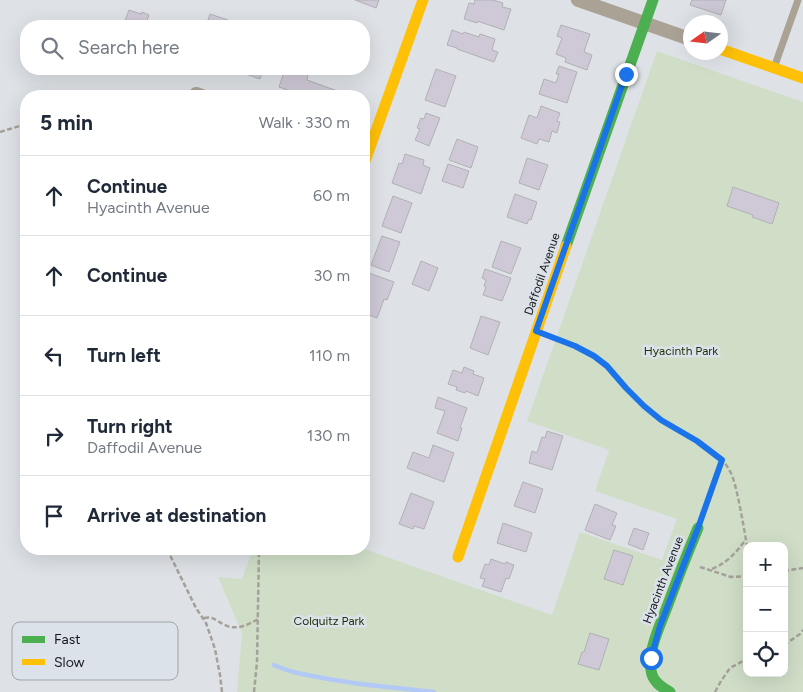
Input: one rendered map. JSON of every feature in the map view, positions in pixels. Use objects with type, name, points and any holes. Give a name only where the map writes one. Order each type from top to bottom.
[{"type":"street","points":[[370,144],[423,0]]},
{"type":"street","points":[[578,0],[683,37]]},
{"type":"street","name":"Daffodil Avenue","points":[[458,557],[653,0]]},
{"type":"street","points":[[728,52],[803,78]]},
{"type":"street","name":"Hyacinth Avenue","points":[[670,692],[659,686],[654,680],[651,658],[660,626],[698,528]]},
{"type":"lane","points":[[774,68],[798,0]]},
{"type":"path","points":[[0,132],[20,126]]},
{"type":"path","points":[[536,331],[575,346],[594,356],[607,366],[626,388],[661,420],[697,441],[722,460],[730,469],[735,485],[746,542]]},
{"type":"path","points":[[698,528],[722,460]]},
{"type":"path","points":[[710,570],[722,565],[746,539]]},
{"type":"path","points":[[170,555],[196,608],[204,618],[215,649],[222,692]]},
{"type":"path","points":[[254,692],[257,662],[260,555]]},
{"type":"path","points":[[685,562],[731,576],[743,576]]},
{"type":"path","points":[[788,570],[803,568]]},
{"type":"path","points":[[204,618],[215,618],[231,628],[251,624],[258,619]]},
{"type":"path","points":[[788,642],[803,630]]},
{"type":"path","points":[[716,692],[730,668],[743,662]]},
{"type":"green space","points":[[657,51],[803,102],[803,692],[237,692],[242,633],[218,577],[242,579],[251,555],[370,555],[370,551],[552,615],[580,532],[662,560],[677,519],[595,491],[609,450],[527,421]]},
{"type":"building","points":[[355,0],[379,0],[376,8]]},
{"type":"building","points":[[475,0],[493,0],[503,3],[502,7],[511,9],[504,30],[477,21],[477,23],[464,19],[469,3],[474,4]]},
{"type":"building","points":[[692,0],[726,0],[721,15],[690,5]]},
{"type":"building","points":[[129,10],[149,15],[147,20],[125,20]]},
{"type":"building","points":[[210,14],[228,20],[208,20]]},
{"type":"building","points":[[561,25],[590,34],[584,52],[592,55],[587,70],[565,62],[566,58],[556,54],[562,38],[557,36]]},
{"type":"building","points":[[452,30],[479,37],[480,34],[495,39],[492,50],[498,52],[494,62],[447,45]]},
{"type":"building","points":[[559,66],[577,72],[567,103],[539,94],[544,79],[556,83],[559,74],[556,74]]},
{"type":"building","points":[[436,69],[456,76],[445,107],[425,100]]},
{"type":"building","points":[[249,75],[261,75],[260,79]]},
{"type":"building","points":[[283,75],[308,75],[307,80],[335,90],[288,90],[279,87]]},
{"type":"building","points":[[541,106],[560,113],[557,121],[560,122],[557,133],[552,131],[549,142],[539,139],[537,144],[521,138],[529,115],[537,118]]},
{"type":"building","points":[[426,113],[440,118],[429,146],[415,140],[420,129],[417,128],[421,118],[424,119]]},
{"type":"building","points":[[457,139],[478,147],[471,168],[449,160]]},
{"type":"building","points":[[405,154],[424,160],[423,165],[430,168],[421,194],[392,183],[399,163],[402,164]]},
{"type":"building","points":[[527,158],[548,165],[539,190],[519,183]]},
{"type":"building","points":[[448,164],[469,171],[463,188],[442,181]]},
{"type":"building","points":[[733,187],[779,203],[772,224],[727,206]]},
{"type":"building","points":[[515,194],[537,202],[531,220],[529,219],[527,224],[507,217]]},
{"type":"building","points":[[393,196],[412,203],[401,233],[382,226]]},
{"type":"building","points":[[382,236],[400,242],[389,272],[371,265]]},
{"type":"building","points":[[501,241],[521,248],[511,274],[492,267]]},
{"type":"building","points":[[421,261],[438,268],[429,291],[412,284]]},
{"type":"building","points":[[485,269],[511,278],[502,301],[483,295],[486,287],[484,286],[486,280],[482,278]]},
{"type":"building","points":[[370,273],[394,282],[387,300],[384,299],[377,318],[370,315]]},
{"type":"building","points":[[481,316],[500,322],[488,355],[470,348]]},
{"type":"building","points":[[464,367],[474,371],[473,374],[484,378],[478,396],[466,391],[465,393],[456,390],[457,387],[448,384],[453,370],[462,373]]},
{"type":"building","points":[[438,397],[467,408],[458,441],[437,433],[445,411],[435,408]]},
{"type":"building","points":[[547,431],[563,436],[552,470],[529,463],[532,451],[537,453],[542,437],[545,438]]},
{"type":"building","points":[[433,445],[454,453],[444,482],[407,468],[413,452],[429,458]]},
{"type":"building","points":[[523,482],[543,489],[535,513],[514,506]]},
{"type":"building","points":[[411,493],[434,502],[424,529],[414,526],[413,529],[399,524]]},
{"type":"building","points":[[595,504],[617,513],[612,525],[616,526],[610,540],[585,530]]},
{"type":"building","points":[[503,523],[532,533],[526,552],[497,543]]},
{"type":"building","points":[[634,528],[649,533],[643,550],[628,544]]},
{"type":"building","points":[[614,550],[633,556],[623,585],[604,579]]},
{"type":"building","points":[[491,559],[514,565],[509,579],[506,578],[501,592],[482,586],[485,579],[480,578],[485,564],[489,565]]},
{"type":"building","points":[[590,633],[609,639],[599,670],[578,664]]},
{"type":"waterway","points":[[274,665],[298,673],[337,680],[434,692]]},
{"type":"traffic: fast","points":[[566,246],[653,0]]},
{"type":"traffic: fast","points":[[670,692],[660,686],[653,677],[651,654],[658,630],[698,528]]},
{"type":"traffic: slow","points":[[370,147],[423,0]]},
{"type":"traffic: slow","points":[[728,52],[803,78]]},
{"type":"traffic: slow","points":[[458,557],[566,246]]},
{"type":"route","points":[[626,74],[536,331],[575,346],[594,356],[607,366],[644,406],[661,420],[711,450],[722,460],[660,626],[651,658]]},
{"type":"park label","name":"Hyacinth Park","points":[[681,351]]},
{"type":"park label","name":"Colquitz Park","points":[[329,621]]}]
